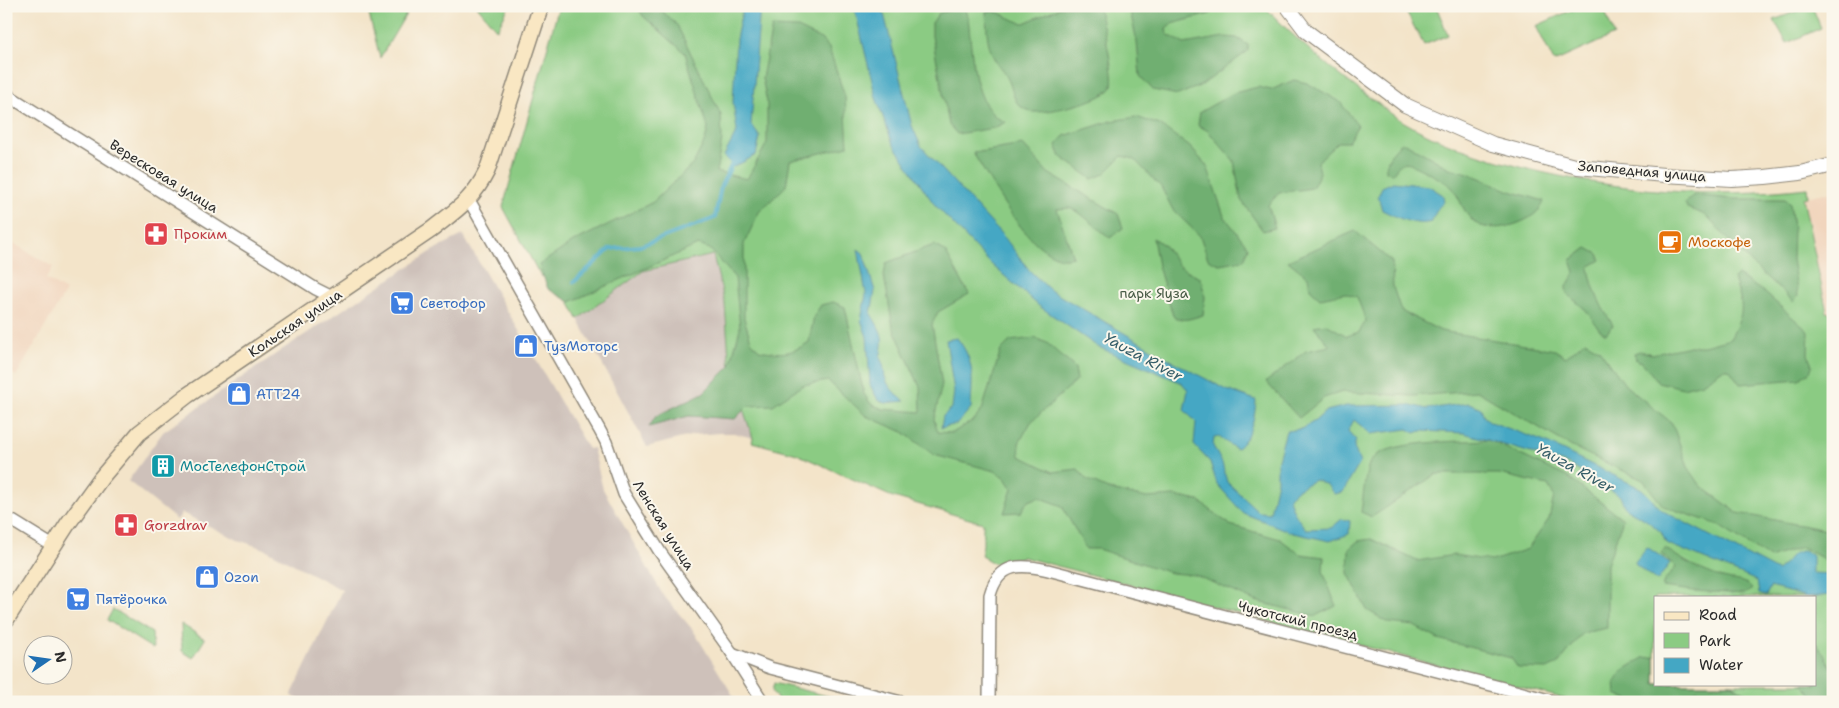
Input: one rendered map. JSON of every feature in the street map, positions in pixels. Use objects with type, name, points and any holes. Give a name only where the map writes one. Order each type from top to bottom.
[{"type":"main road","name":"Кольская улица","points":[[6,620],[53,546],[101,478],[139,432],[188,395],[431,230],[469,200],[478,188],[486,171],[541,6]]},
{"type":"street","name":"Заповедная улица","points":[[1287,6],[1306,31],[1405,105],[1494,144],[1578,167],[1732,179],[1800,173],[1833,165]]},
{"type":"street","name":"Вересковая улица","points":[[6,94],[332,298]]},
{"type":"street","name":"Ленская улица","points":[[469,200],[606,442],[624,494],[660,552],[732,653],[763,702]]},
{"type":"street","points":[[6,517],[53,546]]},
{"type":"street","name":"Чукотский проезд","points":[[990,702],[990,595],[993,584],[1000,574],[1021,566],[1032,567],[1557,702]]},
{"type":"street","points":[[732,653],[770,668],[901,702]]},
{"type":"shaded area","points":[[1833,191],[1833,315],[1828,312],[1803,198]]},
{"type":"shaded area","points":[[463,235],[588,449],[593,448],[603,489],[663,595],[693,630],[737,702],[306,702],[291,696],[342,590],[265,549],[238,540],[182,513],[177,520],[128,481],[163,432],[283,349],[437,248]]},
{"type":"shaded area","points":[[6,239],[53,267],[46,279],[66,291],[16,376],[6,370]]},
{"type":"shaded area","points":[[713,255],[725,304],[730,371],[753,438],[734,433],[694,435],[647,447],[578,319],[643,271]]},
{"type":"green space","points":[[367,6],[411,6],[380,58]]},
{"type":"green space","points":[[477,6],[509,6],[497,30]]},
{"type":"green space","name":"парк Яуза","points":[[559,6],[1264,6],[1316,56],[1396,117],[1433,137],[1478,154],[1559,176],[1665,191],[1736,193],[1807,188],[1808,197],[1803,198],[1827,312],[1833,315],[1833,702],[1577,702],[1023,557],[995,564],[981,556],[983,523],[890,496],[797,454],[752,442],[753,438],[730,371],[725,304],[713,255],[643,271],[578,319],[553,271],[541,277],[503,207]]},
{"type":"green space","points":[[637,6],[657,6],[677,25],[721,115],[722,140],[716,172],[747,179],[767,143],[767,102],[762,78],[772,27],[798,28],[821,39],[829,48],[845,97],[848,146],[790,161],[786,186],[759,212],[744,244],[744,318],[751,341],[759,350],[786,352],[809,342],[814,316],[821,305],[833,302],[845,307],[864,394],[871,404],[883,409],[921,412],[920,387],[893,327],[884,276],[886,263],[934,245],[945,251],[969,294],[938,312],[932,324],[942,384],[934,420],[938,432],[952,433],[974,420],[982,410],[1001,350],[1010,341],[1035,338],[1047,343],[1075,368],[1077,380],[1031,422],[1019,443],[1020,456],[1053,472],[1078,469],[1086,479],[1110,490],[1147,498],[1174,496],[1199,501],[1230,525],[1280,539],[1300,554],[1324,557],[1323,571],[1336,606],[1315,616],[1255,601],[1195,575],[1171,573],[1098,549],[1086,549],[1062,506],[1039,497],[1027,502],[1021,512],[1004,513],[1012,489],[1005,478],[995,471],[934,455],[903,432],[866,416],[828,381],[803,385],[773,405],[748,406],[735,419],[689,416],[649,427],[656,416],[703,393],[730,366],[740,328],[735,278],[710,249],[698,245],[570,302],[548,289],[539,265],[573,242],[653,202],[693,164],[705,141],[708,128],[685,53],[643,16]]},
{"type":"green space","points":[[1064,6],[1098,6],[1110,59],[1112,86],[1101,96],[1090,101],[1052,110],[1034,112],[1022,107],[1018,103],[1008,79],[993,56],[988,40],[986,11],[1000,13],[1024,23]]},
{"type":"green space","points":[[1129,6],[1215,6],[1215,10],[1210,14],[1171,24],[1166,28],[1167,34],[1184,44],[1224,37],[1237,38],[1248,45],[1248,51],[1202,85],[1178,95],[1153,90],[1140,76],[1137,42]]},
{"type":"green space","points":[[1422,6],[1436,6],[1448,35],[1424,45],[1406,12]]},
{"type":"green space","points":[[1581,6],[1603,6],[1614,35],[1554,62],[1536,26]]},
{"type":"green space","points":[[1812,6],[1821,28],[1787,43],[1774,20]]},
{"type":"green space","points":[[964,7],[968,18],[973,61],[980,92],[986,106],[995,116],[1006,122],[994,128],[957,134],[949,125],[932,36],[932,23],[939,13]]},
{"type":"green space","points":[[1294,80],[1307,83],[1339,101],[1358,125],[1348,142],[1338,142],[1318,162],[1320,173],[1312,188],[1279,193],[1268,205],[1275,228],[1263,231],[1241,200],[1234,161],[1208,131],[1198,125],[1200,112],[1234,93],[1258,87],[1271,90]]},
{"type":"green space","points":[[1136,117],[1160,125],[1190,147],[1207,166],[1224,216],[1248,247],[1244,260],[1219,264],[1208,259],[1200,236],[1173,210],[1161,187],[1134,159],[1122,156],[1104,174],[1092,179],[1061,157],[1056,145],[1064,136],[1111,121]]},
{"type":"green space","points":[[1401,143],[1407,144],[1449,168],[1468,173],[1510,191],[1544,201],[1534,215],[1515,224],[1494,228],[1477,224],[1466,213],[1453,189],[1439,178],[1406,162],[1400,164],[1392,174],[1386,171],[1390,156]]},
{"type":"green space","points":[[1023,145],[1048,173],[1118,214],[1123,228],[1110,238],[1081,214],[1070,208],[1057,209],[1073,257],[1060,258],[1032,240],[1009,212],[973,153]]},
{"type":"green space","points":[[1694,195],[1732,199],[1785,199],[1790,203],[1793,227],[1792,259],[1798,296],[1794,302],[1755,267],[1705,215],[1687,208],[1685,202]]},
{"type":"green space","points":[[1355,231],[1392,262],[1393,287],[1401,311],[1441,331],[1555,350],[1566,357],[1585,341],[1599,349],[1626,386],[1672,423],[1688,467],[1701,486],[1738,513],[1832,531],[1833,564],[1802,547],[1769,558],[1716,524],[1663,506],[1643,480],[1572,447],[1477,391],[1414,396],[1342,392],[1324,398],[1299,418],[1266,382],[1306,351],[1330,346],[1314,326],[1326,324],[1347,336],[1359,332],[1366,321],[1357,297],[1345,293],[1320,298],[1311,290],[1308,277],[1288,261]]},
{"type":"green space","points":[[1153,238],[1164,245],[1179,266],[1201,279],[1205,297],[1203,315],[1184,320],[1173,316],[1158,266]]},
{"type":"green space","points":[[1587,248],[1598,254],[1601,260],[1589,267],[1592,283],[1598,298],[1613,325],[1606,334],[1600,330],[1586,310],[1567,294],[1566,288],[1575,272],[1571,260]]},
{"type":"green space","points":[[1738,275],[1765,293],[1809,332],[1808,354],[1812,366],[1810,372],[1799,379],[1740,384],[1729,369],[1723,369],[1702,383],[1683,388],[1658,382],[1642,362],[1636,360],[1634,353],[1640,351],[1652,354],[1690,346],[1704,346],[1730,339],[1738,322],[1741,309],[1740,297],[1734,279]]},
{"type":"green space","points":[[1489,440],[1569,478],[1623,519],[1607,565],[1607,628],[1583,633],[1558,664],[1547,669],[1518,668],[1511,658],[1438,639],[1414,626],[1389,623],[1367,610],[1348,573],[1349,549],[1358,541],[1371,539],[1417,561],[1454,555],[1492,561],[1528,549],[1549,519],[1554,496],[1548,485],[1499,474],[1436,474],[1372,517],[1361,512],[1368,466],[1378,455],[1390,449],[1407,445]]},
{"type":"green space","points":[[1665,548],[1700,569],[1723,578],[1742,582],[1752,588],[1745,594],[1662,587],[1664,581],[1676,567],[1662,554]]},
{"type":"green space","points":[[113,609],[152,633],[153,649],[107,620]]},
{"type":"green space","points":[[181,624],[205,639],[193,658],[182,651]]},
{"type":"green space","points":[[1816,644],[1833,670],[1833,702],[1820,702],[1804,686],[1816,686]]},
{"type":"green space","points":[[1654,657],[1654,686],[1735,686],[1759,702],[1712,702],[1697,690],[1677,702],[1634,702],[1616,694],[1615,682],[1622,671],[1643,658]]},
{"type":"green space","points":[[774,683],[852,702],[779,702],[772,691]]},
{"type":"water","points":[[743,6],[760,6],[751,125],[760,137],[756,155],[734,167],[724,156],[737,131],[733,102],[736,39]]},
{"type":"water","name":"Yauza River","points":[[854,6],[882,6],[912,126],[921,146],[1004,237],[1030,271],[1050,290],[1174,362],[1227,390],[1256,400],[1255,413],[1249,433],[1241,444],[1236,449],[1219,437],[1214,438],[1213,446],[1222,463],[1227,482],[1259,512],[1270,513],[1277,481],[1277,463],[1286,431],[1301,429],[1315,421],[1326,411],[1346,406],[1411,405],[1427,409],[1469,403],[1481,408],[1484,417],[1491,422],[1545,442],[1642,489],[1663,511],[1777,571],[1793,554],[1804,550],[1812,556],[1812,573],[1833,574],[1833,595],[1803,596],[1770,587],[1766,596],[1759,594],[1757,581],[1666,543],[1661,532],[1646,520],[1625,508],[1620,496],[1568,464],[1464,433],[1421,431],[1415,433],[1408,429],[1371,434],[1354,420],[1348,431],[1356,440],[1354,447],[1360,463],[1343,492],[1334,494],[1327,485],[1315,480],[1299,488],[1289,497],[1295,514],[1306,529],[1331,528],[1342,519],[1350,521],[1349,534],[1330,541],[1293,533],[1243,513],[1217,484],[1210,462],[1194,445],[1196,422],[1184,410],[1188,390],[1182,383],[1098,347],[1039,306],[992,265],[934,204],[893,144],[876,98]]},
{"type":"water","points":[[1393,182],[1429,186],[1443,195],[1444,202],[1438,208],[1431,222],[1413,222],[1382,210],[1378,196],[1382,187]]},
{"type":"water","points":[[858,249],[863,253],[875,291],[871,314],[882,334],[880,358],[885,377],[893,391],[905,401],[885,403],[878,400],[870,385],[867,337],[861,320],[866,294]]},
{"type":"water","points":[[957,338],[970,363],[972,379],[971,408],[957,424],[941,428],[943,416],[952,408],[954,391],[946,340]]},
{"type":"water","points":[[1647,547],[1670,563],[1657,581],[1636,565],[1635,562]]},
{"type":"waterway","points":[[574,282],[610,249],[640,246],[715,218],[721,186],[734,160]]},
{"type":"place","name":"Проким","points":[[156,234]]},
{"type":"place","name":"Москофе","points":[[1670,242]]},
{"type":"place","name":"Светофор","points":[[402,303]]},
{"type":"place","name":"ТузМоторс","points":[[526,346]]},
{"type":"place","name":"АТТ24","points":[[239,394]]},
{"type":"place","name":"МосТелефонСтрой","points":[[163,466]]},
{"type":"place","name":"Gorzdrav","points":[[126,525]]},
{"type":"place","name":"Ozon","points":[[207,577]]},
{"type":"place","name":"Пятёрочка","points":[[78,599]]}]
